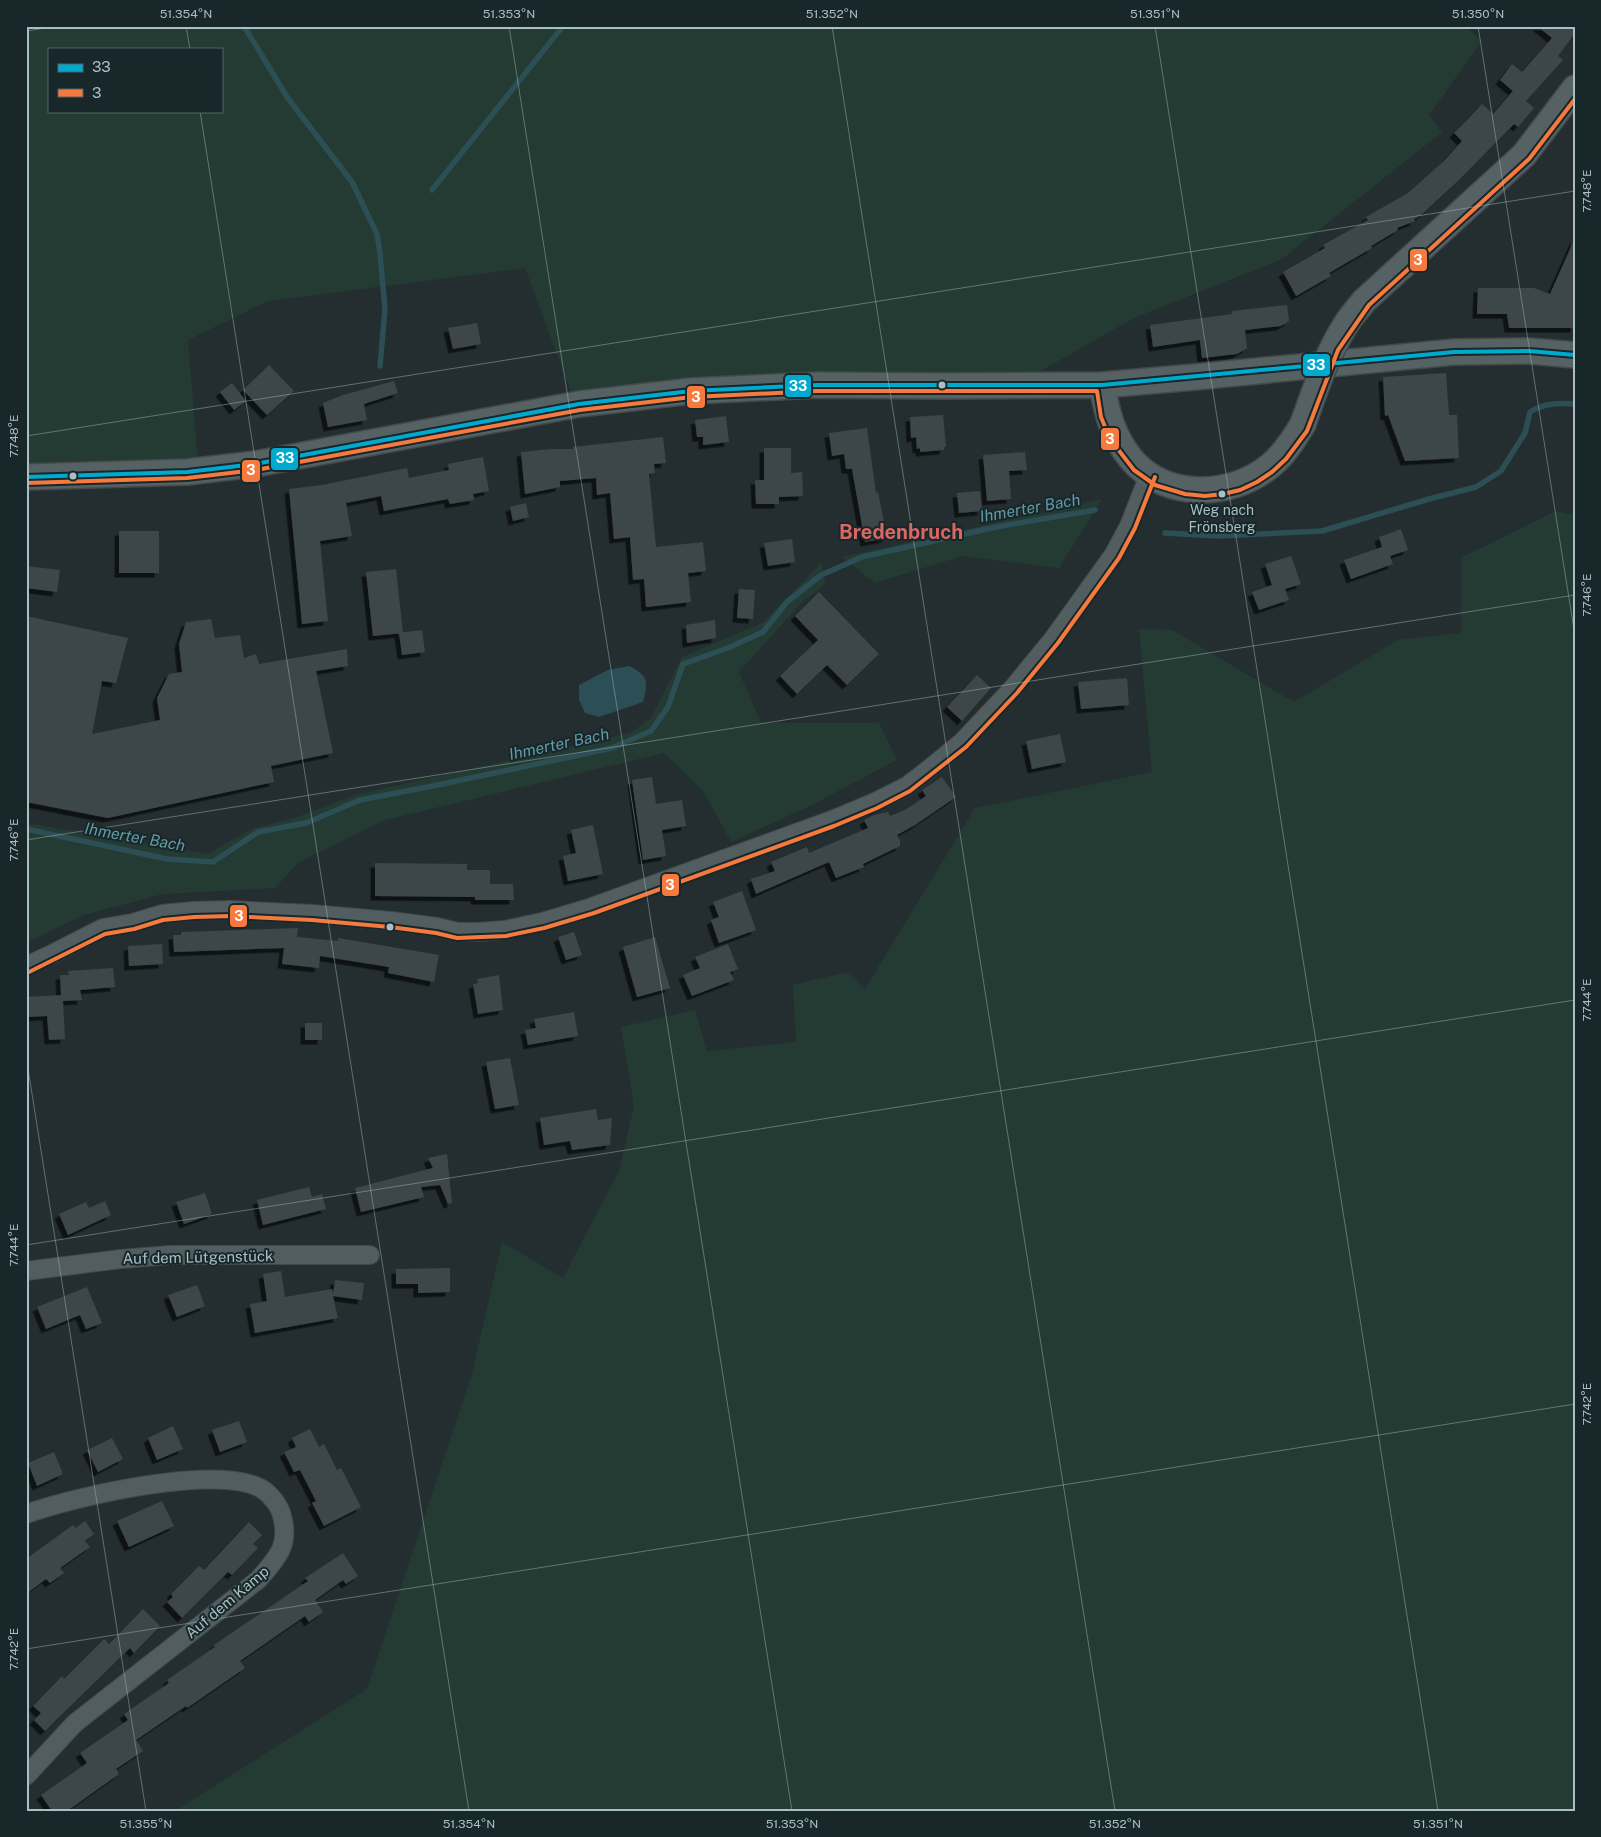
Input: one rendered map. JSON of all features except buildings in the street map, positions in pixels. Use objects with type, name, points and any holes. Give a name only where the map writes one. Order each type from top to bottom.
[{"type":"main road","points":[[1102,385],[1108,417],[1119,441],[1132,459],[1149,475],[1165,484],[1198,491],[1238,485],[1253,478],[1271,466],[1287,449],[1303,424],[1318,380],[1330,353],[1345,325],[1364,301],[1524,155],[1575,88]]},
{"type":"main road","points":[[26,477],[187,472],[255,464],[579,404],[691,390],[817,385],[1102,385],[1454,352],[1529,352],[1575,355]]},
{"type":"street","points":[[26,966],[104,928],[132,923],[162,914],[194,911],[230,910],[312,914],[391,921],[437,927],[458,932],[505,930],[542,922],[592,907],[832,820],[875,802],[907,786],[962,742],[1012,689],[1053,639],[1114,554],[1129,526],[1149,475]]},
{"type":"street","name":"Auf dem Lütgenstück","points":[[26,1271],[121,1258],[170,1255],[370,1254]]},
{"type":"street","name":"Auf dem Kamp","points":[[26,1514],[64,1502],[129,1489],[193,1479],[217,1479],[240,1482],[262,1489],[281,1511],[285,1539],[282,1550],[259,1580],[75,1723],[26,1776]]},
{"type":"green space","points":[[26,26],[1465,26],[1482,41],[1429,115],[1442,132],[1282,259],[1136,317],[1037,373],[572,395],[525,268],[268,301],[188,340],[198,463],[26,468]]},
{"type":"green space","points":[[1102,499],[1059,568],[962,556],[875,583],[842,557]]},
{"type":"green space","points":[[1556,511],[1575,515],[1575,1811],[175,1811],[367,1689],[472,1374],[502,1242],[563,1278],[619,1171],[634,1106],[621,1027],[695,1010],[707,1051],[796,1042],[793,985],[847,972],[865,989],[975,808],[1152,772],[1139,629],[1172,630],[1294,702],[1398,640],[1461,633],[1461,558]]},
{"type":"green space","points":[[822,562],[825,584],[804,600],[739,672],[761,723],[879,723],[897,760],[812,805],[731,842],[704,792],[664,753],[385,820],[299,862],[275,888],[163,894],[84,915],[26,943],[26,823],[207,854],[254,828],[297,817],[355,795],[630,733],[651,718],[682,657],[762,623]]},
{"type":"water","points":[[629,666],[644,677],[646,689],[643,702],[599,717],[585,713],[579,700],[579,685],[608,670]]},
{"type":"waterway","points":[[244,26],[287,97],[352,182],[377,234],[385,309],[380,366]]},
{"type":"waterway","points":[[432,190],[563,26]]},
{"type":"waterway","name":"Ihmerter Bach","points":[[1165,533],[1218,536],[1322,531],[1476,487],[1501,471],[1525,433],[1530,412],[1551,404],[1575,404]]},
{"type":"waterway","name":"Ihmerter Bach","points":[[26,829],[167,859],[213,862],[258,832],[306,823],[360,800],[612,748],[651,731],[668,707],[683,664],[728,648],[763,632],[787,602],[821,575],[862,557],[996,527],[1095,510]]},
{"type":"transit line","name":"3","points":[[26,483],[187,478],[256,470],[580,410],[692,397],[817,391],[1097,391],[1101,417],[1110,439],[1134,470],[1155,485],[1185,494],[1205,496],[1240,490],[1272,472],[1286,459],[1307,431],[1338,350],[1369,305],[1529,159],[1575,99]]},
{"type":"transit line","name":"33","points":[[26,477],[187,472],[255,464],[579,404],[691,391],[817,385],[1102,385],[1454,352],[1529,351],[1575,355]]},
{"type":"transit line","name":"3","points":[[29,972],[105,934],[134,929],[163,920],[194,917],[230,916],[312,920],[390,927],[436,933],[457,938],[506,936],[544,928],[594,913],[834,826],[877,808],[910,791],[966,747],[1017,693],[1058,643],[1119,558],[1135,528],[1155,477]]},
{"type":"place","name":"Weg nach Frönsberg","points":[[1222,494]]},
{"type":"district","name":"Bredenbruch","points":[[901,532]]}]
